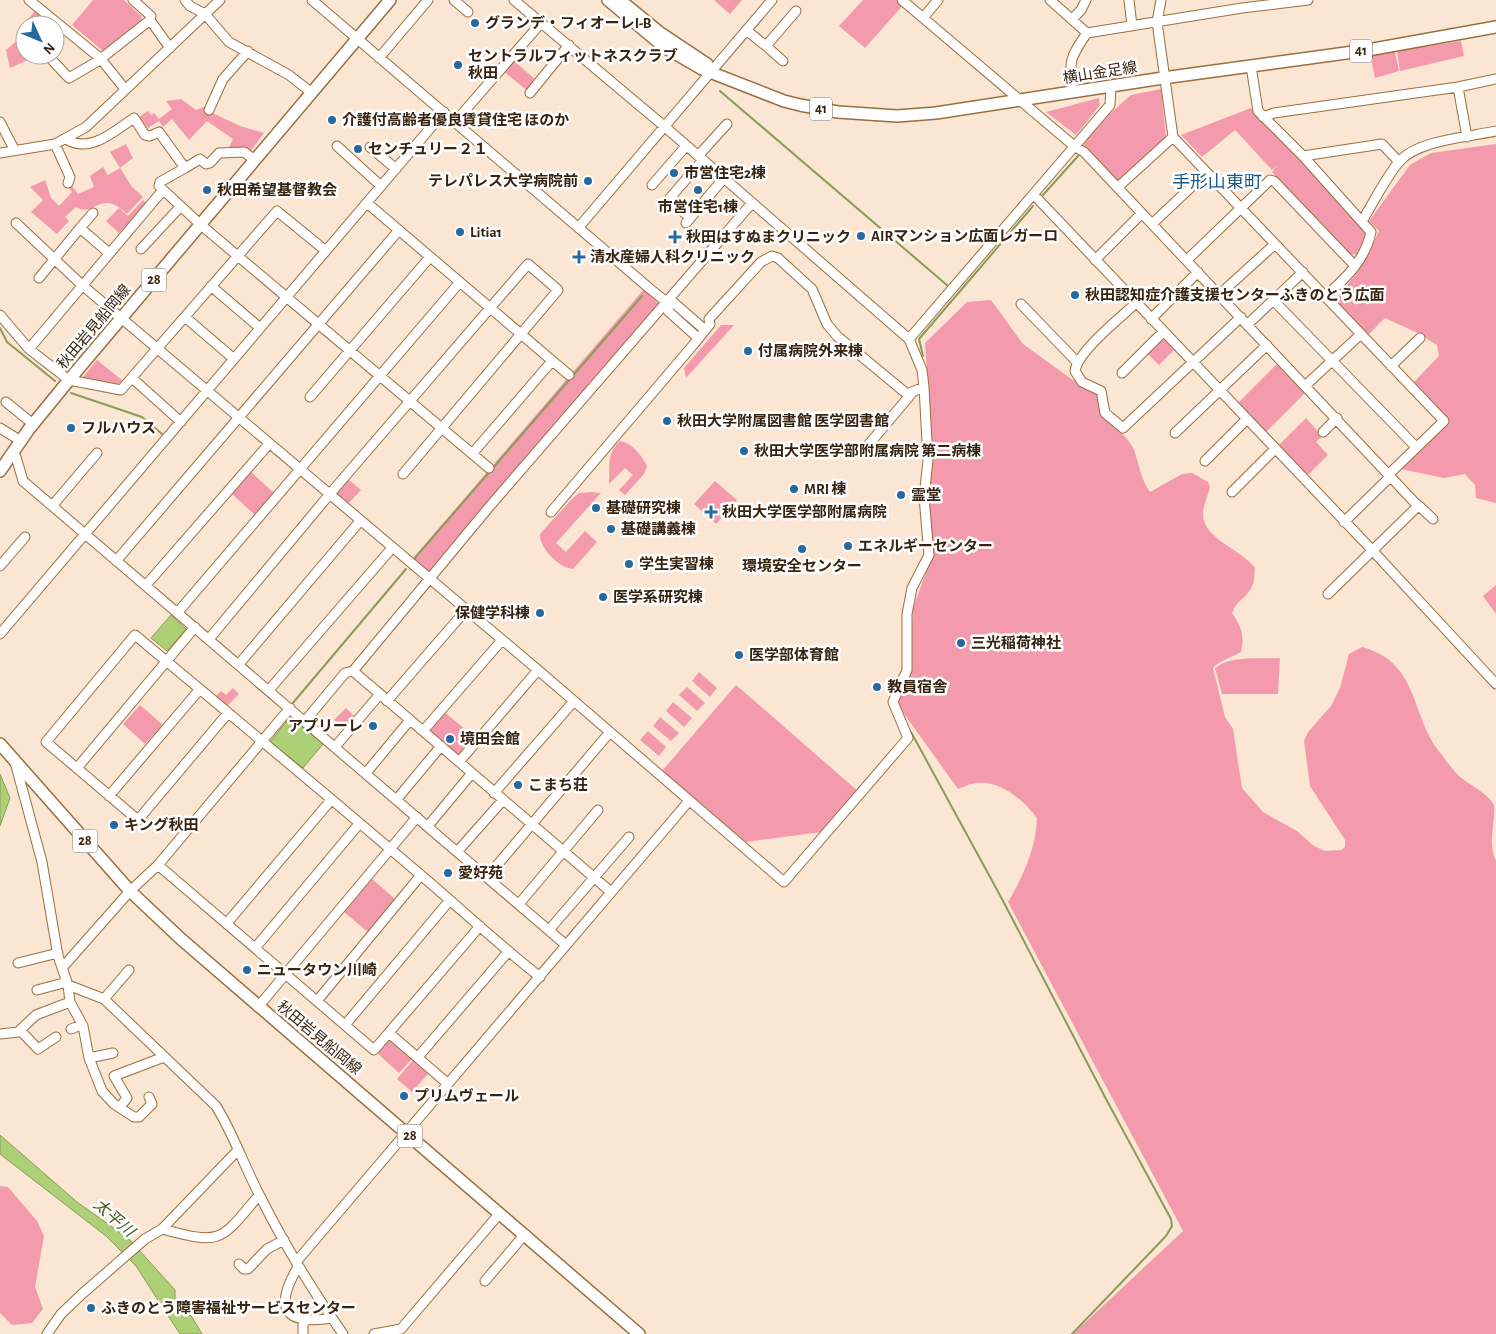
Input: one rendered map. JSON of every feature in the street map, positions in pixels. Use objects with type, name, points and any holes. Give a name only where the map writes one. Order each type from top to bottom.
[{"type":"main road","name":"秋田岩見船岡線","points":[[0,471],[20,442],[69,380],[390,0]]},
{"type":"main road","name":"横山金足線","points":[[608,0],[664,47],[702,70],[712,72],[784,101],[819,109],[896,116],[929,114],[1163,78],[1368,50],[1496,28]]},
{"type":"main road","name":"横山金足線","points":[[620,0],[659,32],[706,63],[712,72]]},
{"type":"main road","name":"秋田岩見船岡線","points":[[0,744],[130,891],[181,939],[525,1234],[638,1334]]},
{"type":"street","points":[[29,0],[100,58],[125,89]]},
{"type":"street","points":[[133,0],[151,16],[150,20],[170,48]]},
{"type":"street","points":[[185,0],[190,6],[205,14],[229,42],[289,75],[312,92]]},
{"type":"street","points":[[0,153],[14,149],[55,144],[86,127],[220,0]]},
{"type":"street","points":[[312,0],[668,303],[674,303],[705,330]]},
{"type":"street","points":[[379,58],[428,0]]},
{"type":"street","points":[[454,0],[468,12]]},
{"type":"street","points":[[16,223],[82,285],[360,522],[538,670],[784,882],[908,738],[893,702],[907,670],[907,614],[912,588],[929,555],[924,497],[928,460],[922,370],[909,339],[664,126],[514,0]]},
{"type":"street","points":[[579,227],[772,0]]},
{"type":"street","points":[[902,0],[1017,100],[1084,152],[1141,214],[1306,385],[1389,476],[1433,519]]},
{"type":"street","points":[[923,18],[938,0]]},
{"type":"street","points":[[1050,0],[1087,33]]},
{"type":"street","points":[[1072,20],[1082,10],[1086,0]]},
{"type":"street","points":[[1129,0],[1132,26]]},
{"type":"street","points":[[1161,0],[1157,22],[1163,78],[1173,137],[1444,421],[1416,447],[1344,522]]},
{"type":"street","points":[[1073,92],[1070,66],[1072,53],[1087,33],[1308,0]]},
{"type":"street","points":[[766,46],[796,11]]},
{"type":"street","points":[[57,65],[69,78],[100,58],[150,20]]},
{"type":"street","points":[[455,122],[541,23]]},
{"type":"street","points":[[747,31],[783,61]]},
{"type":"street","points":[[530,92],[569,45]]},
{"type":"street","points":[[209,110],[223,80],[248,51]]},
{"type":"street","points":[[1251,66],[1255,104],[1263,117],[1303,156],[1371,232],[1369,242],[1352,274],[1326,296]]},
{"type":"street","points":[[1263,117],[1283,112],[1458,87],[1496,79]]},
{"type":"street","points":[[909,339],[1110,105],[1111,87]]},
{"type":"street","points":[[1458,87],[1467,137]]},
{"type":"street","points":[[2,628],[86,533],[444,112]]},
{"type":"street","points":[[66,139],[74,144],[100,142],[134,118],[145,135],[150,136],[159,132],[185,168]]},
{"type":"street","points":[[0,122],[14,149]]},
{"type":"street","points":[[724,178],[688,221],[669,199],[727,124]]},
{"type":"street","points":[[1362,221],[1399,162],[1425,146],[1496,131]]},
{"type":"street","points":[[1118,187],[1173,137]]},
{"type":"street","points":[[55,144],[70,177],[68,183]]},
{"type":"street","points":[[1303,156],[1382,144],[1399,162]]},
{"type":"street","points":[[337,146],[381,186]]},
{"type":"street","points":[[652,185],[686,146]]},
{"type":"street","points":[[370,147],[396,169]]},
{"type":"street","points":[[255,160],[248,154],[219,153],[210,163],[206,164],[200,159],[196,160],[160,182],[159,186],[200,225],[411,401],[488,468]]},
{"type":"street","points":[[1152,224],[1206,173]]},
{"type":"street","points":[[1187,260],[1270,180],[1356,266]]},
{"type":"street","points":[[30,349],[163,190]]},
{"type":"street","points":[[1034,194],[1274,450],[1373,551],[1496,684]]},
{"type":"street","points":[[367,203],[569,375]]},
{"type":"street","points":[[305,721],[345,673],[353,671],[752,203]]},
{"type":"street","points":[[141,249],[180,206]]},
{"type":"street","points":[[0,315],[30,349],[69,380],[121,390],[277,211],[326,251]]},
{"type":"street","points":[[39,278],[93,213]]},
{"type":"street","points":[[1095,260],[1141,214]]},
{"type":"street","points":[[80,228],[109,253]]},
{"type":"street","points":[[117,560],[399,230]]},
{"type":"street","points":[[1220,294],[1275,244]]},
{"type":"street","points":[[551,512],[705,330],[711,316],[761,262],[772,256],[778,258],[812,289],[824,320],[837,336],[907,394],[924,387]]},
{"type":"street","points":[[310,397],[430,257]]},
{"type":"street","points":[[210,639],[329,495],[528,264],[558,290],[403,474]]},
{"type":"street","points":[[1151,319],[1198,272]]},
{"type":"street","points":[[1248,324],[1303,272]]},
{"type":"street","points":[[178,612],[460,282]]},
{"type":"street","points":[[211,286],[260,328]]},
{"type":"street","points":[[1274,300],[1416,447]]},
{"type":"street","points":[[668,303],[668,311],[698,338]]},
{"type":"street","points":[[1136,303],[1077,362],[1075,371],[1077,377],[1101,391],[1105,412],[1123,428],[1240,316]]},
{"type":"street","points":[[1021,304],[1077,362]]},
{"type":"street","points":[[184,317],[234,359]]},
{"type":"street","points":[[1122,373],[1163,332]]},
{"type":"street","points":[[1306,385],[1361,334]]},
{"type":"street","points":[[1392,366],[1420,338]]},
{"type":"street","points":[[1176,433],[1267,345]]},
{"type":"street","points":[[472,454],[552,361]]},
{"type":"street","points":[[132,378],[181,422]]},
{"type":"street","points":[[864,450],[912,393]]},
{"type":"street","points":[[6,402],[34,424]]},
{"type":"street","points":[[1323,432],[1336,418]]},
{"type":"street","points":[[1204,461],[1246,420]]},
{"type":"street","points":[[0,428],[20,442]]},
{"type":"street","points":[[146,584],[269,444]]},
{"type":"street","points":[[1232,492],[1274,450]]},
{"type":"street","points":[[53,505],[97,453]]},
{"type":"street","points":[[12,454],[16,457],[23,481],[146,584],[566,945]]},
{"type":"street","points":[[1328,594],[1418,505]]},
{"type":"street","points":[[239,664],[360,522]]},
{"type":"street","points":[[0,566],[26,537]]},
{"type":"street","points":[[269,690],[392,548]]},
{"type":"street","points":[[335,747],[384,698],[466,610]]},
{"type":"street","points":[[77,768],[196,627]]},
{"type":"street","points":[[228,713],[138,820],[46,742],[135,635],[262,741],[359,824],[421,875],[508,952],[540,977]]},
{"type":"street","points":[[423,731],[502,640]]},
{"type":"street","points":[[459,762],[538,670]]},
{"type":"street","points":[[353,671],[611,892]]},
{"type":"street","points":[[109,796],[200,689]]},
{"type":"street","points":[[494,792],[574,702]]},
{"type":"street","points":[[62,968],[130,891],[158,865],[290,708]]},
{"type":"street","points":[[366,773],[410,720]]},
{"type":"street","points":[[487,877],[610,732]]},
{"type":"street","points":[[397,799],[441,746]]},
{"type":"street","points":[[15,762],[42,862],[58,953],[68,983],[70,1002],[81,1024],[86,1038],[89,1058],[102,1091],[134,1117],[139,1117],[152,1104],[149,1097]]},
{"type":"street","points":[[428,826],[472,773]]},
{"type":"street","points":[[227,923],[331,800]]},
{"type":"street","points":[[458,852],[503,800]]},
{"type":"street","points":[[332,1318],[305,1321],[290,1314],[287,1307],[285,1289],[297,1264],[447,1083],[540,977],[689,801]]},
{"type":"street","points":[[519,904],[598,810]]},
{"type":"street","points":[[258,1007],[417,817]]},
{"type":"street","points":[[255,948],[359,824]]},
{"type":"street","points":[[549,930],[629,837]]},
{"type":"street","points":[[158,865],[374,1050],[480,926]]},
{"type":"street","points":[[317,1001],[421,875]]},
{"type":"street","points":[[345,1025],[450,900]]},
{"type":"street","points":[[418,1057],[508,952]]},
{"type":"street","points":[[18,963],[58,953]]},
{"type":"street","points":[[104,999],[129,970]]},
{"type":"street","points":[[37,990],[68,983],[104,999],[216,1106],[228,1124],[259,1195],[297,1264],[343,1334]]},
{"type":"street","points":[[0,1034],[20,1030],[36,1015],[70,1002]]},
{"type":"street","points":[[71,1029],[81,1024]]},
{"type":"street","points":[[20,1030],[38,1050],[56,1037]]},
{"type":"street","points":[[389,1032],[447,1083]]},
{"type":"street","points":[[89,1058],[113,1053]]},
{"type":"street","points":[[120,1107],[127,1098],[114,1076],[164,1057]]},
{"type":"street","points":[[46,1334],[61,1314],[145,1239],[162,1229],[238,1150]]},
{"type":"street","points":[[162,1229],[198,1239],[222,1235],[259,1195]]},
{"type":"street","points":[[374,1334],[401,1329],[500,1213]]},
{"type":"street","points":[[485,1281],[525,1234]]},
{"type":"street","points":[[239,1264],[244,1269],[248,1269],[267,1249],[284,1240]]},
{"type":"street","points":[[304,1334],[303,1325],[305,1321]]},
{"type":"shaded area","points":[[93,0],[124,0],[141,16],[142,22],[103,51],[72,25]]},
{"type":"shaded area","points":[[714,0],[742,0],[730,14]]},
{"type":"shaded area","points":[[863,0],[902,0],[905,3],[865,48],[839,26]]},
{"type":"shaded area","points":[[35,11],[40,15],[32,15]]},
{"type":"shaded area","points":[[1461,41],[1464,56],[1400,71],[1397,51]]},
{"type":"shaded area","points":[[15,42],[15,65],[17,65],[10,68],[6,50]]},
{"type":"shaded area","points":[[1395,52],[1399,71],[1375,78],[1370,54]]},
{"type":"shaded area","points":[[513,60],[537,81],[528,91],[503,71]]},
{"type":"shaded area","points":[[1161,89],[1166,137],[1120,180],[1115,180],[1085,148],[1084,141],[1106,117],[1131,95]]},
{"type":"shaded area","points":[[1099,98],[1100,105],[1076,135],[1046,112]]},
{"type":"shaded area","points":[[181,99],[196,110],[209,105],[206,110],[240,126],[264,133],[250,152],[228,149],[233,139],[207,121],[189,140],[172,119],[163,127],[159,121],[148,128],[139,117],[148,111],[151,115],[154,113],[159,119],[172,109],[166,101]]},
{"type":"shaded area","points":[[1251,108],[1366,231],[1357,254],[1351,255],[1272,172],[1277,166],[1272,170],[1235,130],[1202,157],[1181,135]]},
{"type":"shaded area","points":[[126,144],[133,158],[120,168],[110,152]]},
{"type":"shaded area","points":[[1496,144],[1496,503],[1476,498],[1475,485],[1465,474],[1444,478],[1401,469],[1449,420],[1414,382],[1439,356],[1437,345],[1418,333],[1385,318],[1368,335],[1335,300],[1356,274],[1379,231],[1369,221],[1410,165],[1431,153]]},
{"type":"shaded area","points":[[103,167],[108,175],[120,168],[132,187],[143,197],[127,214],[110,203],[104,203],[88,209],[76,207],[65,217],[69,221],[57,234],[31,212],[43,200],[30,187],[45,180],[51,198],[59,206],[72,192],[69,187],[71,185],[78,194],[94,187],[90,176]]},
{"type":"shaded area","points":[[143,200],[147,204],[119,233],[106,221],[119,208],[128,216]]},
{"type":"shaded area","points":[[644,289],[661,306],[429,580],[409,563]]},
{"type":"shaded area","points":[[991,300],[1023,344],[1096,394],[1103,403],[1103,418],[1128,440],[1134,450],[1142,477],[1150,492],[1182,474],[1192,473],[1208,482],[1210,487],[1203,511],[1205,523],[1215,537],[1241,555],[1255,568],[1251,588],[1236,605],[1232,613],[1241,631],[1243,641],[1241,652],[1222,661],[1213,668],[1225,717],[1233,729],[1242,788],[1263,812],[1297,831],[1314,846],[1325,851],[1341,850],[1345,847],[1345,840],[1310,786],[1304,741],[1308,732],[1331,706],[1340,688],[1349,654],[1362,647],[1381,655],[1395,665],[1405,678],[1424,724],[1442,755],[1459,776],[1483,793],[1494,805],[1492,847],[1496,861],[1496,1334],[1073,1334],[1183,1231],[1008,902],[1028,862],[1037,818],[1019,799],[995,785],[975,783],[958,789],[897,704],[910,660],[913,608],[931,559],[929,503],[931,469],[930,414],[925,343],[967,302]]},
{"type":"shaded area","points":[[721,325],[734,325],[686,378],[684,368]]},
{"type":"shaded area","points":[[1160,340],[1165,340],[1175,349],[1159,365],[1147,353]]},
{"type":"shaded area","points":[[97,360],[123,381],[114,386],[105,382],[85,381],[83,377]]},
{"type":"shaded area","points":[[1278,363],[1306,392],[1265,433],[1237,404]]},
{"type":"shaded area","points":[[1306,418],[1322,436],[1316,442],[1328,455],[1307,476],[1278,446]]},
{"type":"shaded area","points":[[620,441],[633,447],[647,466],[644,474],[625,495],[619,490],[633,475],[625,468],[609,484],[611,456]]},
{"type":"shaded area","points":[[250,471],[274,493],[255,515],[231,493]]},
{"type":"shaded area","points":[[348,479],[361,490],[346,506],[337,498],[337,492]]},
{"type":"shaded area","points":[[715,481],[737,500],[716,524],[694,504]]},
{"type":"shaded area","points":[[579,493],[601,493],[556,543],[566,552],[585,531],[597,542],[573,569],[568,568],[556,561],[546,551],[540,534]]},
{"type":"shaded area","points":[[1496,585],[1496,614],[1483,596]]},
{"type":"shaded area","points":[[171,615],[186,629],[167,651],[151,638]]},
{"type":"shaded area","points":[[1280,658],[1278,694],[1222,694],[1215,668],[1237,659]]},
{"type":"shaded area","points":[[699,672],[717,688],[710,697],[692,681]]},
{"type":"shaded area","points":[[736,685],[859,792],[822,832],[745,842],[662,771]]},
{"type":"shaded area","points":[[687,687],[705,703],[697,711],[679,695]]},
{"type":"shaded area","points":[[233,688],[239,694],[227,706],[216,696],[221,691],[226,695]]},
{"type":"shaded area","points":[[673,702],[692,718],[684,727],[666,711]]},
{"type":"shaded area","points":[[140,705],[163,725],[145,744],[123,724]]},
{"type":"shaded area","points":[[346,708],[355,717],[344,729],[334,720]]},
{"type":"shaded area","points":[[442,710],[478,740],[459,762],[423,731]]},
{"type":"shaded area","points":[[290,717],[323,744],[303,768],[270,742]]},
{"type":"shaded area","points":[[660,717],[679,733],[671,741],[653,726]]},
{"type":"shaded area","points":[[648,731],[666,747],[659,756],[640,740]]},
{"type":"shaded area","points":[[0,774],[10,798],[0,826]]},
{"type":"shaded area","points":[[372,879],[395,899],[368,932],[344,912]]},
{"type":"shaded area","points":[[392,1039],[413,1058],[399,1073],[376,1052],[387,1041]]},
{"type":"shaded area","points":[[414,1059],[429,1073],[412,1092],[397,1079]]},
{"type":"shaded area","points":[[0,1135],[77,1202],[129,1239],[175,1290],[175,1299],[192,1317],[202,1334],[180,1334],[136,1266],[106,1236],[0,1154]]},
{"type":"shaded area","points":[[0,1186],[8,1187],[37,1221],[44,1236],[35,1287],[43,1309],[32,1323],[12,1325],[0,1313]]},
{"type":"waterway","points":[[720,91],[948,286]]},
{"type":"waterway","points":[[1043,195],[1078,156]]},
{"type":"waterway","points":[[923,356],[919,339],[1033,206]]},
{"type":"waterway","points":[[413,560],[642,296]]},
{"type":"waterway","points":[[0,328],[7,342],[55,381]]},
{"type":"waterway","points":[[71,393],[142,417],[162,434]]},
{"type":"waterway","points":[[292,704],[406,569]]},
{"type":"waterway","points":[[911,732],[1002,899],[1171,1219],[1172,1226],[1166,1236],[1072,1334]]},
{"type":"place","name":"グランデ・フィオーレI-B","points":[[475,23]]},
{"type":"place","name":"セントラルフィットネスクラブ 秋田","points":[[458,65]]},
{"type":"place","name":"介護付高齢者優良賃貸住宅 ほのか","points":[[332,120]]},
{"type":"place","name":"センチュリー２１","points":[[358,149]]},
{"type":"place","name":"市営住宅2棟","points":[[674,173]]},
{"type":"place","name":"テレパレス大学病院前","points":[[588,181]]},
{"type":"place","name":"秋田希望基督教会","points":[[207,190]]},
{"type":"place","name":"市営住宅1棟","points":[[698,190]]},
{"type":"place","name":"Litia1","points":[[460,232]]},
{"type":"place","name":"AIRマンション広面レガーロ","points":[[861,236]]},
{"type":"place","name":"秋田はすぬまクリニック","points":[[675,237]]},
{"type":"place","name":"清水産婦人科クリニック","points":[[579,257]]},
{"type":"place","name":"秋田認知症介護支援センターふきのとう広面","points":[[1075,295]]},
{"type":"place","name":"付属病院外来棟","points":[[748,351]]},
{"type":"place","name":"秋田大学附属図書館 医学図書館","points":[[667,421]]},
{"type":"place","name":"フルハウス","points":[[71,428]]},
{"type":"place","name":"秋田大学医学部附属病院 第二病棟","points":[[744,451]]},
{"type":"place","name":"MRI 棟","points":[[794,489]]},
{"type":"place","name":"霊堂","points":[[901,495]]},
{"type":"place","name":"基礎研究棟","points":[[596,508]]},
{"type":"place","name":"秋田大学医学部附属病院","points":[[711,512]]},
{"type":"place","name":"基礎講義棟","points":[[611,529]]},
{"type":"place","name":"エネルギーセンター","points":[[848,546]]},
{"type":"place","name":"環境安全センター","points":[[802,549]]},
{"type":"place","name":"学生実習棟","points":[[629,564]]},
{"type":"place","name":"医学系研究棟","points":[[603,597]]},
{"type":"place","name":"保健学科棟","points":[[540,613]]},
{"type":"place","name":"三光稲荷神社","points":[[961,643]]},
{"type":"place","name":"医学部体育館","points":[[739,655]]},
{"type":"place","name":"教員宿舎","points":[[877,687]]},
{"type":"place","name":"アプリーレ","points":[[373,726]]},
{"type":"place","name":"境田会館","points":[[450,739]]},
{"type":"place","name":"こまち荘","points":[[518,785]]},
{"type":"place","name":"キング秋田","points":[[114,825]]},
{"type":"place","name":"愛好苑","points":[[448,873]]},
{"type":"place","name":"ニュータウン川崎","points":[[247,970]]},
{"type":"place","name":"プリムヴェール","points":[[404,1096]]},
{"type":"place","name":"ふきのとう障害福祉サービスセンター","points":[[91,1308]]},
{"type":"district","name":"手形山東町","points":[[1217,183]]},
{"type":"water label","name":"太平川","points":[[114,1218]]}]
